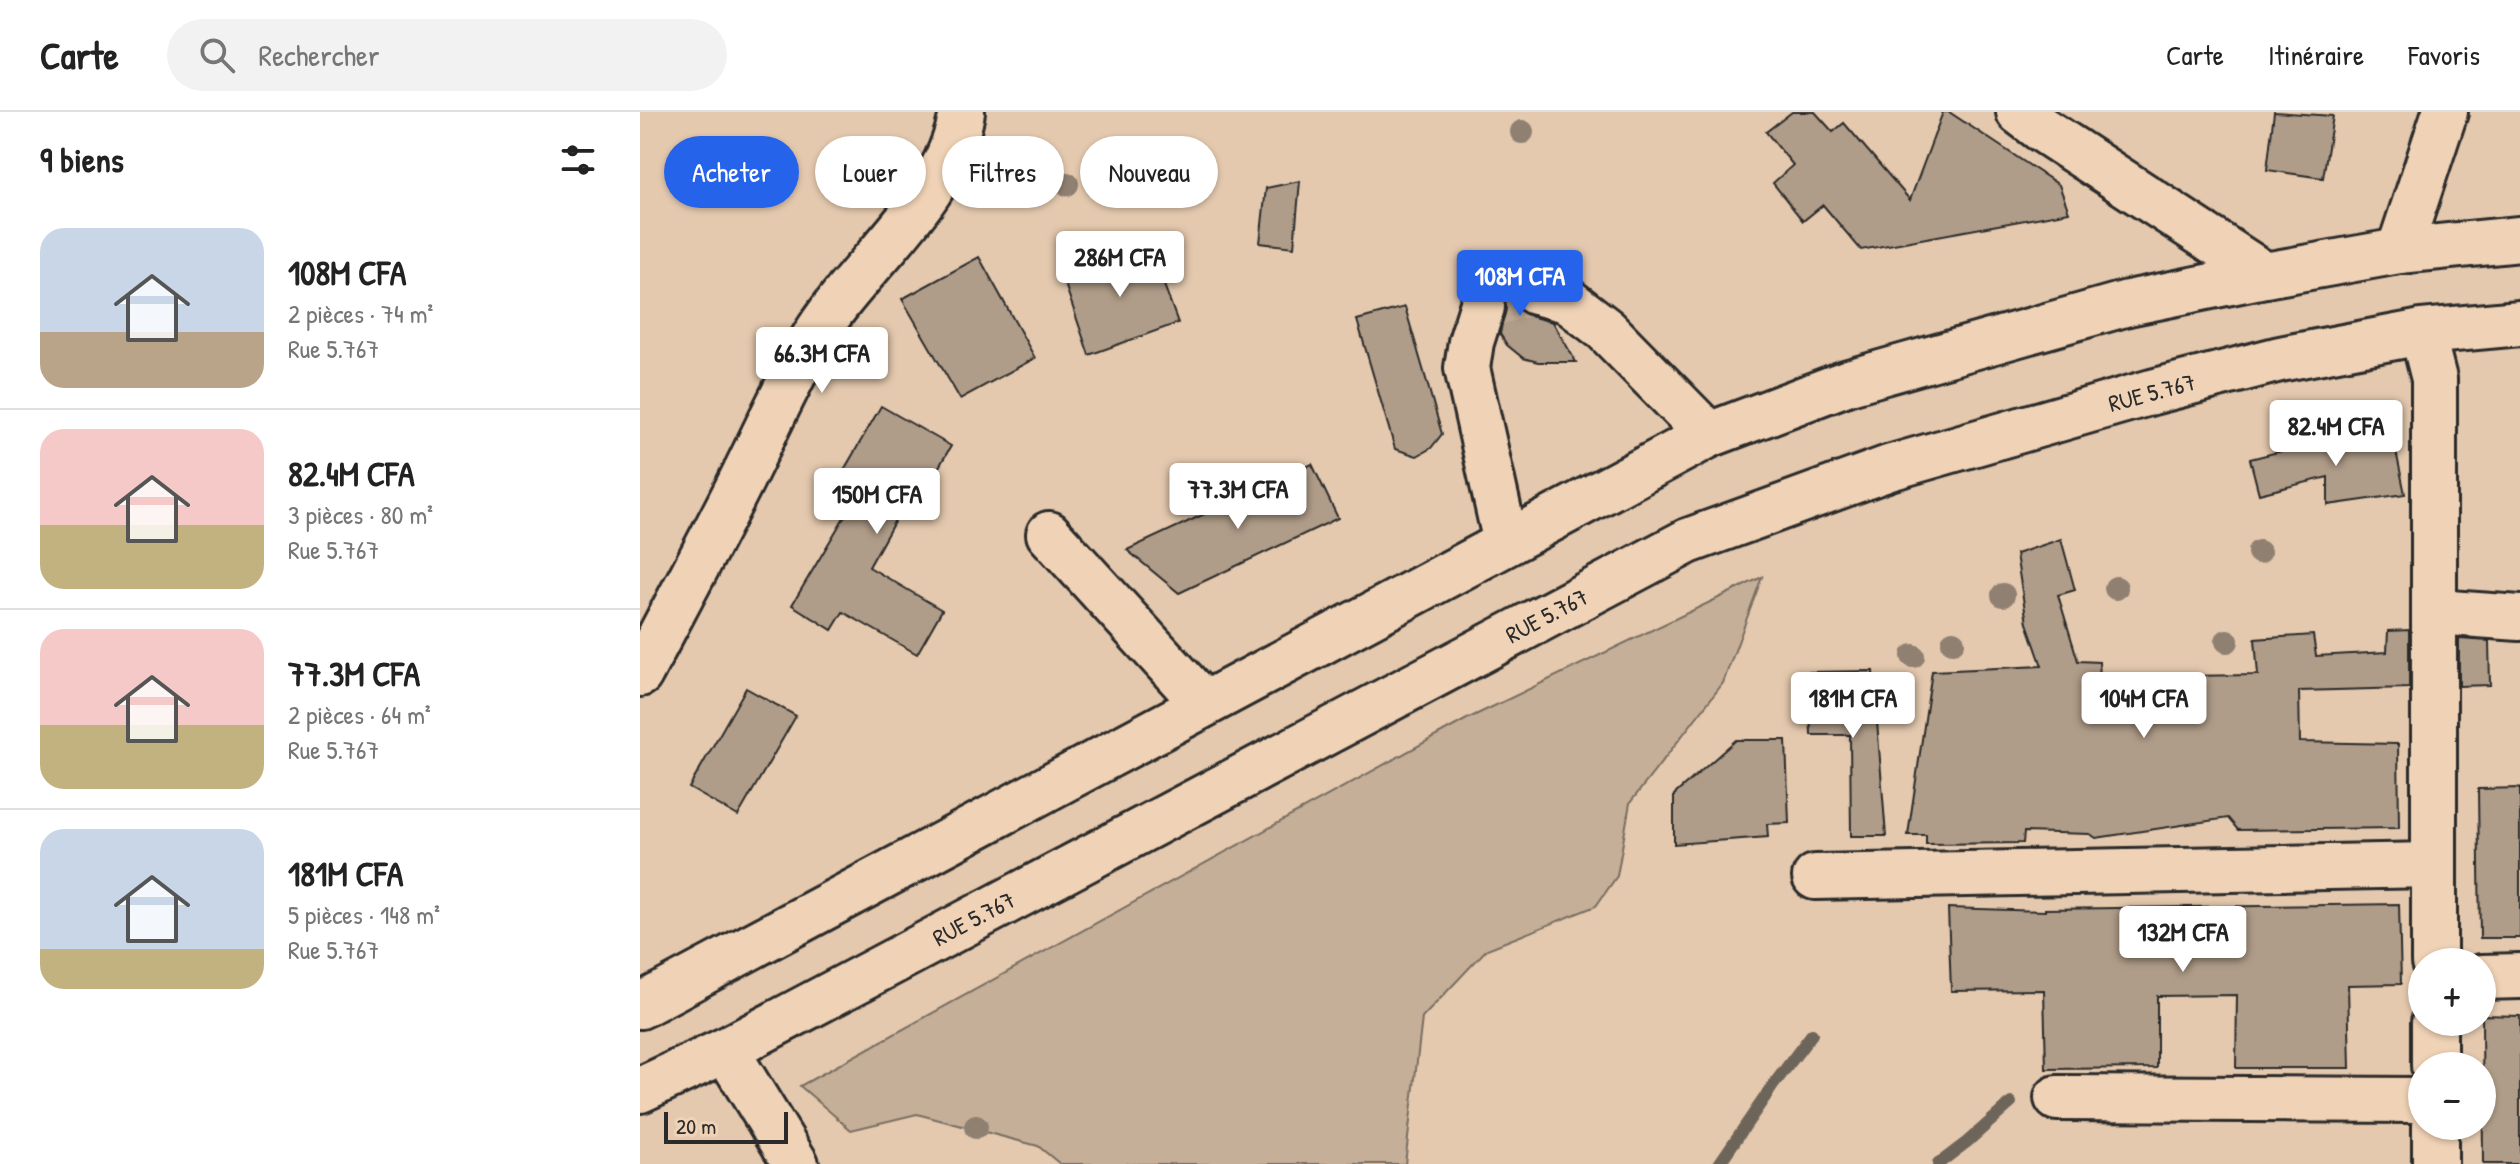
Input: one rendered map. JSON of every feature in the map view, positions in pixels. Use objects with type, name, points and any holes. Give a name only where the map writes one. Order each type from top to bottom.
[{"type":"main road","points":[[640,674],[809,344],[828,314],[935,184],[950,157],[962,112]]},
{"type":"main road","points":[[2019,112],[2265,275]]},
{"type":"main road","points":[[2399,251],[2445,112]]},
{"type":"main road","points":[[640,1006],[1709,435],[1849,382],[2128,303],[2399,251],[2520,239]]},
{"type":"main road","points":[[1535,292],[1567,300],[1606,330],[1709,435]]},
{"type":"main road","points":[[1482,307],[1467,368],[1506,543]]},
{"type":"main road","name":"RUE 5.767","points":[[640,1090],[726,1050],[1688,541],[1889,468],[2152,392],[2280,359],[2422,332],[2520,323]]},
{"type":"main road","points":[[2422,332],[2434,379],[2434,948]]},
{"type":"main road","points":[[1049,534],[1204,704]]},
{"type":"main road","points":[[2435,612],[2520,618]]},
{"type":"main road","points":[[1815,877],[2433,865]]},
{"type":"main road","points":[[2496,977],[2520,976]]},
{"type":"main road","points":[[726,1050],[796,1164]]},
{"type":"main road","points":[[2057,1098],[2408,1100]]},
{"type":"main road","points":[[2435,1140],[2435,1164]]},
{"type":"shaded area","points":[[1762,577],[1723,683],[1630,803],[1617,876],[1596,906],[1487,949],[1422,1018],[1405,1164],[1060,1164],[1038,1146],[917,1114],[851,1130],[800,1086],[1467,719]]},
{"type":"building","points":[[1792,112],[1815,112],[1833,132],[1844,123],[1910,200],[1943,112],[1949,112],[2059,185],[2069,212],[1861,250],[1823,205],[1803,221],[1773,183],[1793,165],[1766,132]]},
{"type":"building","points":[[2274,112],[2333,116],[2323,178],[2267,170]]},
{"type":"building","points":[[1300,181],[1294,247],[1260,243],[1266,188]]},
{"type":"building","points":[[1149,244],[1178,323],[1089,355],[1062,275]]},
{"type":"building","points":[[979,257],[1035,358],[960,399],[902,299]]},
{"type":"building","points":[[1483,260],[1500,261],[1519,273],[1511,287],[1511,298],[1517,309],[1529,316],[1553,322],[1576,362],[1538,362],[1523,358],[1507,345],[1500,334],[1506,302],[1501,291],[1489,283],[1469,286],[1460,271]]},
{"type":"building","points":[[1405,307],[1442,434],[1431,448],[1417,456],[1395,449],[1357,320]]},
{"type":"building","points":[[881,406],[951,446],[914,510],[904,504],[869,567],[942,610],[917,654],[843,612],[832,630],[792,605],[865,482],[844,470]]},
{"type":"building","points":[[2392,432],[2405,494],[2328,505],[2328,477],[2259,494],[2250,459],[2314,443]]},
{"type":"building","points":[[1312,464],[1338,518],[1179,593],[1127,550]]},
{"type":"building","points":[[2061,539],[2075,590],[2058,595],[2078,661],[2099,662],[2100,677],[2258,675],[2255,639],[2313,635],[2316,656],[2387,652],[2388,631],[2409,630],[2409,688],[2299,691],[2300,742],[2398,744],[2399,828],[2238,830],[2228,818],[2096,838],[2090,834],[2024,832],[2023,843],[1926,844],[1926,835],[1908,835],[1932,671],[2042,666],[2027,623],[2016,554]]},
{"type":"building","points":[[2459,639],[2489,641],[2490,685],[2459,686]]},
{"type":"building","points":[[1873,671],[1886,836],[1851,836],[1850,735],[1811,735],[1809,672]]},
{"type":"building","points":[[746,688],[796,716],[738,816],[689,788]]},
{"type":"building","points":[[1736,740],[1786,740],[1789,823],[1767,824],[1768,837],[1674,844],[1674,795]]},
{"type":"building","points":[[2520,788],[2520,938],[2480,938],[2478,789]]},
{"type":"building","points":[[2399,904],[2401,984],[2348,985],[2350,1068],[2236,1068],[2237,995],[2157,996],[2157,1068],[2046,1069],[2044,990],[1951,991],[1948,908],[2045,911]]},
{"type":"building","points":[[2496,1015],[2520,1016],[2520,1164],[2483,1164],[2483,1140],[2496,1140],[2496,1052],[2482,1052],[2482,1036],[2496,1036]]},
{"type":"waterway","points":[[1719,1164],[1812,1034]]},
{"type":"waterway","points":[[1938,1164],[2011,1103]]},
{"type":"tunnel","points":[[1482,307],[1535,292]]}]
